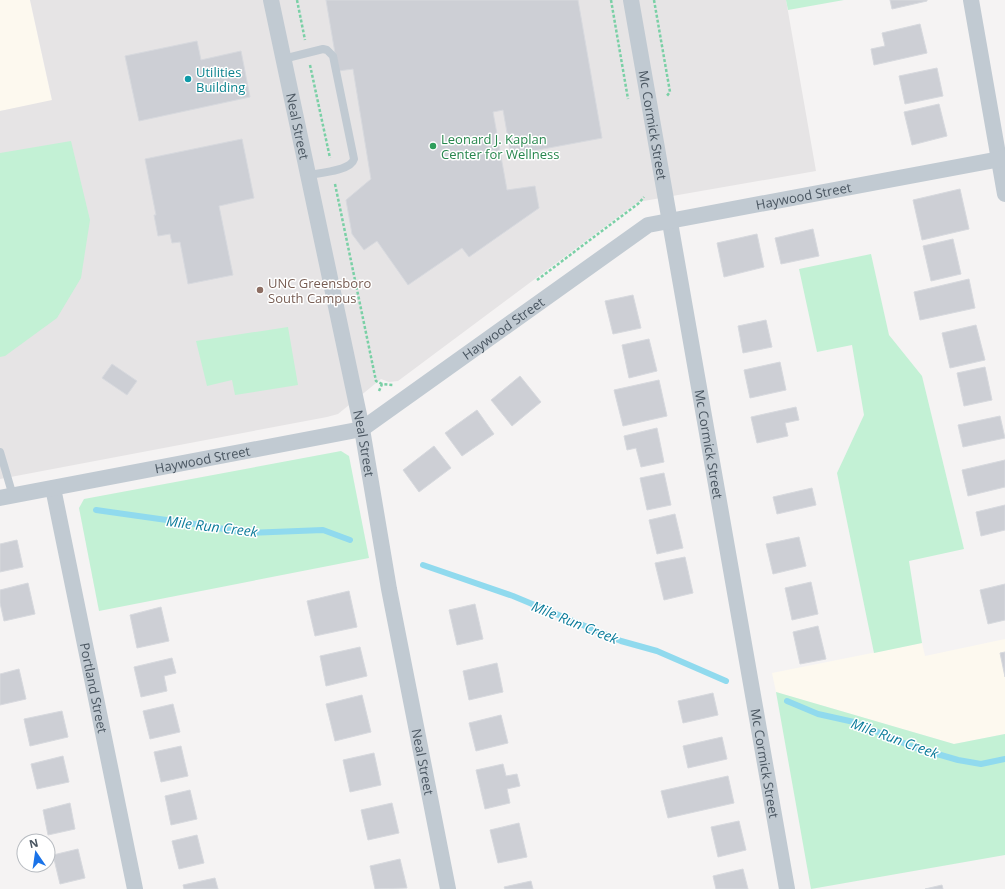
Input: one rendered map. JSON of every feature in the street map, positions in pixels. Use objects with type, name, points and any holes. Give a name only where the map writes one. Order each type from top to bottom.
[{"type":"street","name":"Neal Street","points":[[271,0],[362,429],[389,589],[448,889]]},
{"type":"street","name":"Mc Cormick Street","points":[[631,0],[787,889]]},
{"type":"street","points":[[971,0],[1002,159],[1005,194]]},
{"type":"street","name":"Haywood Street","points":[[6,497],[362,429],[648,225],[1002,159]]},
{"type":"street","name":"Portland Street","points":[[53,488],[135,889]]},
{"type":"lane","points":[[283,59],[323,49],[327,50],[333,56],[354,159],[353,163],[347,167],[308,175]]},
{"type":"lane","points":[[0,452],[6,497]]},
{"type":"path","points":[[297,0],[376,381],[382,384]]},
{"type":"path","points":[[654,0],[670,92],[665,99]]},
{"type":"shaded area","points":[[0,0],[30,0],[52,101],[0,111]]},
{"type":"shaded area","name":"UNC Greensboro South Campus","points":[[30,0],[786,0],[816,171],[638,202],[398,381],[389,382],[381,379],[338,414],[0,479],[0,111],[52,100]]},
{"type":"shaded area","points":[[1005,639],[1005,734],[954,744],[776,692],[772,673],[922,643],[925,656]]},
{"type":"green space","points":[[786,0],[844,0],[788,10]]},
{"type":"green space","points":[[71,141],[90,220],[81,278],[57,318],[5,356],[0,357],[0,153]]},
{"type":"green space","points":[[871,254],[889,335],[922,376],[964,549],[909,561],[922,643],[874,653],[837,473],[864,415],[852,345],[817,352],[799,269]]},
{"type":"green space","points":[[288,327],[298,385],[235,395],[232,380],[207,386],[196,341]]},
{"type":"green space","points":[[341,451],[349,456],[369,558],[99,611],[79,508],[84,499]]},
{"type":"green space","points":[[776,692],[954,744],[1005,734],[1005,855],[811,889]]},
{"type":"building","name":"Leonard J. Kaplan Center for Wellness","points":[[326,0],[578,0],[602,138],[511,155],[503,110],[493,112],[507,190],[535,186],[539,208],[469,257],[462,248],[408,285],[377,241],[364,250],[352,234],[346,200],[371,179],[353,69],[338,71]]},
{"type":"building","points":[[890,0],[927,0],[927,1],[892,9]]},
{"type":"building","points":[[920,24],[927,53],[874,65],[871,49],[885,46],[882,33]]},
{"type":"building","name":"Utilities Building","points":[[197,41],[201,60],[241,51],[250,97],[139,121],[125,56]]},
{"type":"building","points":[[937,68],[943,96],[905,104],[899,76]]},
{"type":"building","points":[[939,104],[947,136],[912,145],[904,112]]},
{"type":"building","points":[[242,139],[254,198],[219,206],[233,275],[188,284],[180,242],[172,243],[170,234],[158,236],[154,215],[156,215],[145,159]]},
{"type":"building","points":[[960,189],[969,229],[922,240],[913,200]]},
{"type":"building","points":[[813,229],[819,256],[781,264],[775,238]]},
{"type":"building","points":[[757,234],[764,267],[724,277],[717,243]]},
{"type":"building","points":[[953,239],[961,274],[931,281],[923,246]]},
{"type":"building","points":[[969,279],[975,308],[920,320],[914,292]]},
{"type":"building","points":[[633,295],[641,328],[613,334],[605,301]]},
{"type":"building","points":[[766,320],[772,347],[743,353],[738,326]]},
{"type":"building","points":[[976,325],[985,360],[950,368],[942,333]]},
{"type":"building","points":[[649,339],[657,371],[629,378],[622,345]]},
{"type":"building","points":[[780,362],[786,390],[750,398],[744,370]]},
{"type":"building","points":[[112,364],[137,381],[127,395],[102,378]]},
{"type":"building","points":[[985,367],[992,400],[964,406],[957,373]]},
{"type":"building","points":[[520,376],[541,402],[512,426],[491,400]]},
{"type":"building","points":[[659,380],[667,416],[623,426],[614,390]]},
{"type":"building","points":[[796,407],[799,420],[785,423],[788,436],[757,443],[751,417]]},
{"type":"building","points":[[477,410],[494,434],[462,456],[445,433]]},
{"type":"building","points":[[1000,416],[1005,438],[963,447],[958,425]]},
{"type":"building","points":[[657,428],[664,462],[641,467],[636,448],[627,450],[624,436]]},
{"type":"building","points":[[434,446],[451,468],[419,492],[403,470]]},
{"type":"building","points":[[1005,460],[1005,487],[968,496],[962,470]]},
{"type":"building","points":[[664,473],[671,505],[647,510],[640,478]]},
{"type":"building","points":[[812,488],[816,505],[777,514],[773,497]]},
{"type":"building","points":[[1005,505],[1005,530],[981,536],[976,512]]},
{"type":"building","points":[[675,514],[683,548],[657,554],[649,520]]},
{"type":"building","points":[[799,537],[806,566],[773,574],[766,544]]},
{"type":"building","points":[[17,540],[23,567],[0,572],[0,544]]},
{"type":"building","points":[[685,557],[693,593],[664,600],[655,563]]},
{"type":"building","points":[[811,582],[818,614],[792,620],[785,588]]},
{"type":"building","points":[[28,583],[35,614],[4,621],[0,603],[0,590]]},
{"type":"building","points":[[1005,584],[1005,620],[988,624],[980,590]]},
{"type":"building","points":[[349,591],[357,627],[315,636],[307,601]]},
{"type":"building","points":[[475,604],[483,639],[457,645],[449,610]]},
{"type":"building","points":[[161,607],[169,641],[137,648],[130,615]]},
{"type":"building","points":[[818,626],[826,659],[800,664],[793,632]]},
{"type":"building","points":[[360,647],[367,676],[326,686],[320,656]]},
{"type":"building","points":[[1005,652],[1005,677],[1000,653]]},
{"type":"building","points":[[172,658],[176,673],[164,676],[167,691],[141,697],[134,667]]},
{"type":"building","points":[[497,663],[503,692],[469,700],[463,671]]},
{"type":"building","points":[[19,669],[26,699],[0,705],[0,674]]},
{"type":"building","points":[[713,693],[718,715],[683,723],[678,701]]},
{"type":"building","points":[[362,695],[371,732],[335,741],[326,704]]},
{"type":"building","points":[[173,704],[180,732],[150,739],[143,711]]},
{"type":"building","points":[[62,711],[68,737],[30,746],[24,719]]},
{"type":"building","points":[[501,715],[508,743],[476,751],[469,723]]},
{"type":"building","points":[[722,737],[727,759],[688,768],[683,746]]},
{"type":"building","points":[[181,746],[188,776],[161,782],[154,752]]},
{"type":"building","points":[[374,753],[381,785],[350,792],[343,760]]},
{"type":"building","points":[[63,756],[69,782],[37,789],[31,764]]},
{"type":"building","points":[[503,764],[506,776],[517,774],[520,786],[507,789],[510,803],[485,809],[476,770]]},
{"type":"building","points":[[728,776],[734,803],[668,818],[661,791]]},
{"type":"building","points":[[190,790],[197,819],[171,825],[165,796]]},
{"type":"building","points":[[70,803],[75,829],[56,833],[48,833],[43,810]]},
{"type":"building","points":[[392,803],[399,833],[368,840],[361,810]]},
{"type":"building","points":[[739,821],[746,850],[718,857],[711,827]]},
{"type":"building","points":[[519,823],[527,857],[498,863],[490,830]]},
{"type":"building","points":[[197,835],[204,863],[179,869],[172,841]]},
{"type":"building","points":[[78,849],[85,878],[60,884],[56,867],[56,854]]},
{"type":"building","points":[[400,859],[407,888],[375,889],[370,866]]},
{"type":"building","points":[[743,869],[748,889],[716,889],[713,876]]},
{"type":"building","points":[[215,878],[218,889],[184,889],[183,885]]},
{"type":"building","points":[[531,881],[533,889],[505,889],[504,887]]},
{"type":"building","points":[[942,885],[943,889],[925,889]]},
{"type":"waterway","name":"Mile Run Creek","points":[[96,510],[202,525],[246,533],[323,530],[350,540]]},
{"type":"waterway","name":"Mile Run Creek","points":[[423,565],[513,596],[621,641],[657,651],[726,681]]},
{"type":"waterway","name":"Mile Run Creek","points":[[787,701],[818,714],[854,722],[913,747],[958,760],[981,764],[1005,759]]},
{"type":"place","name":"Utilities Building","points":[[188,79]]},
{"type":"place","name":"Leonard J. Kaplan Center for Wellness","points":[[433,146]]},
{"type":"place","name":"UNC Greensboro South Campus","points":[[260,290]]}]
